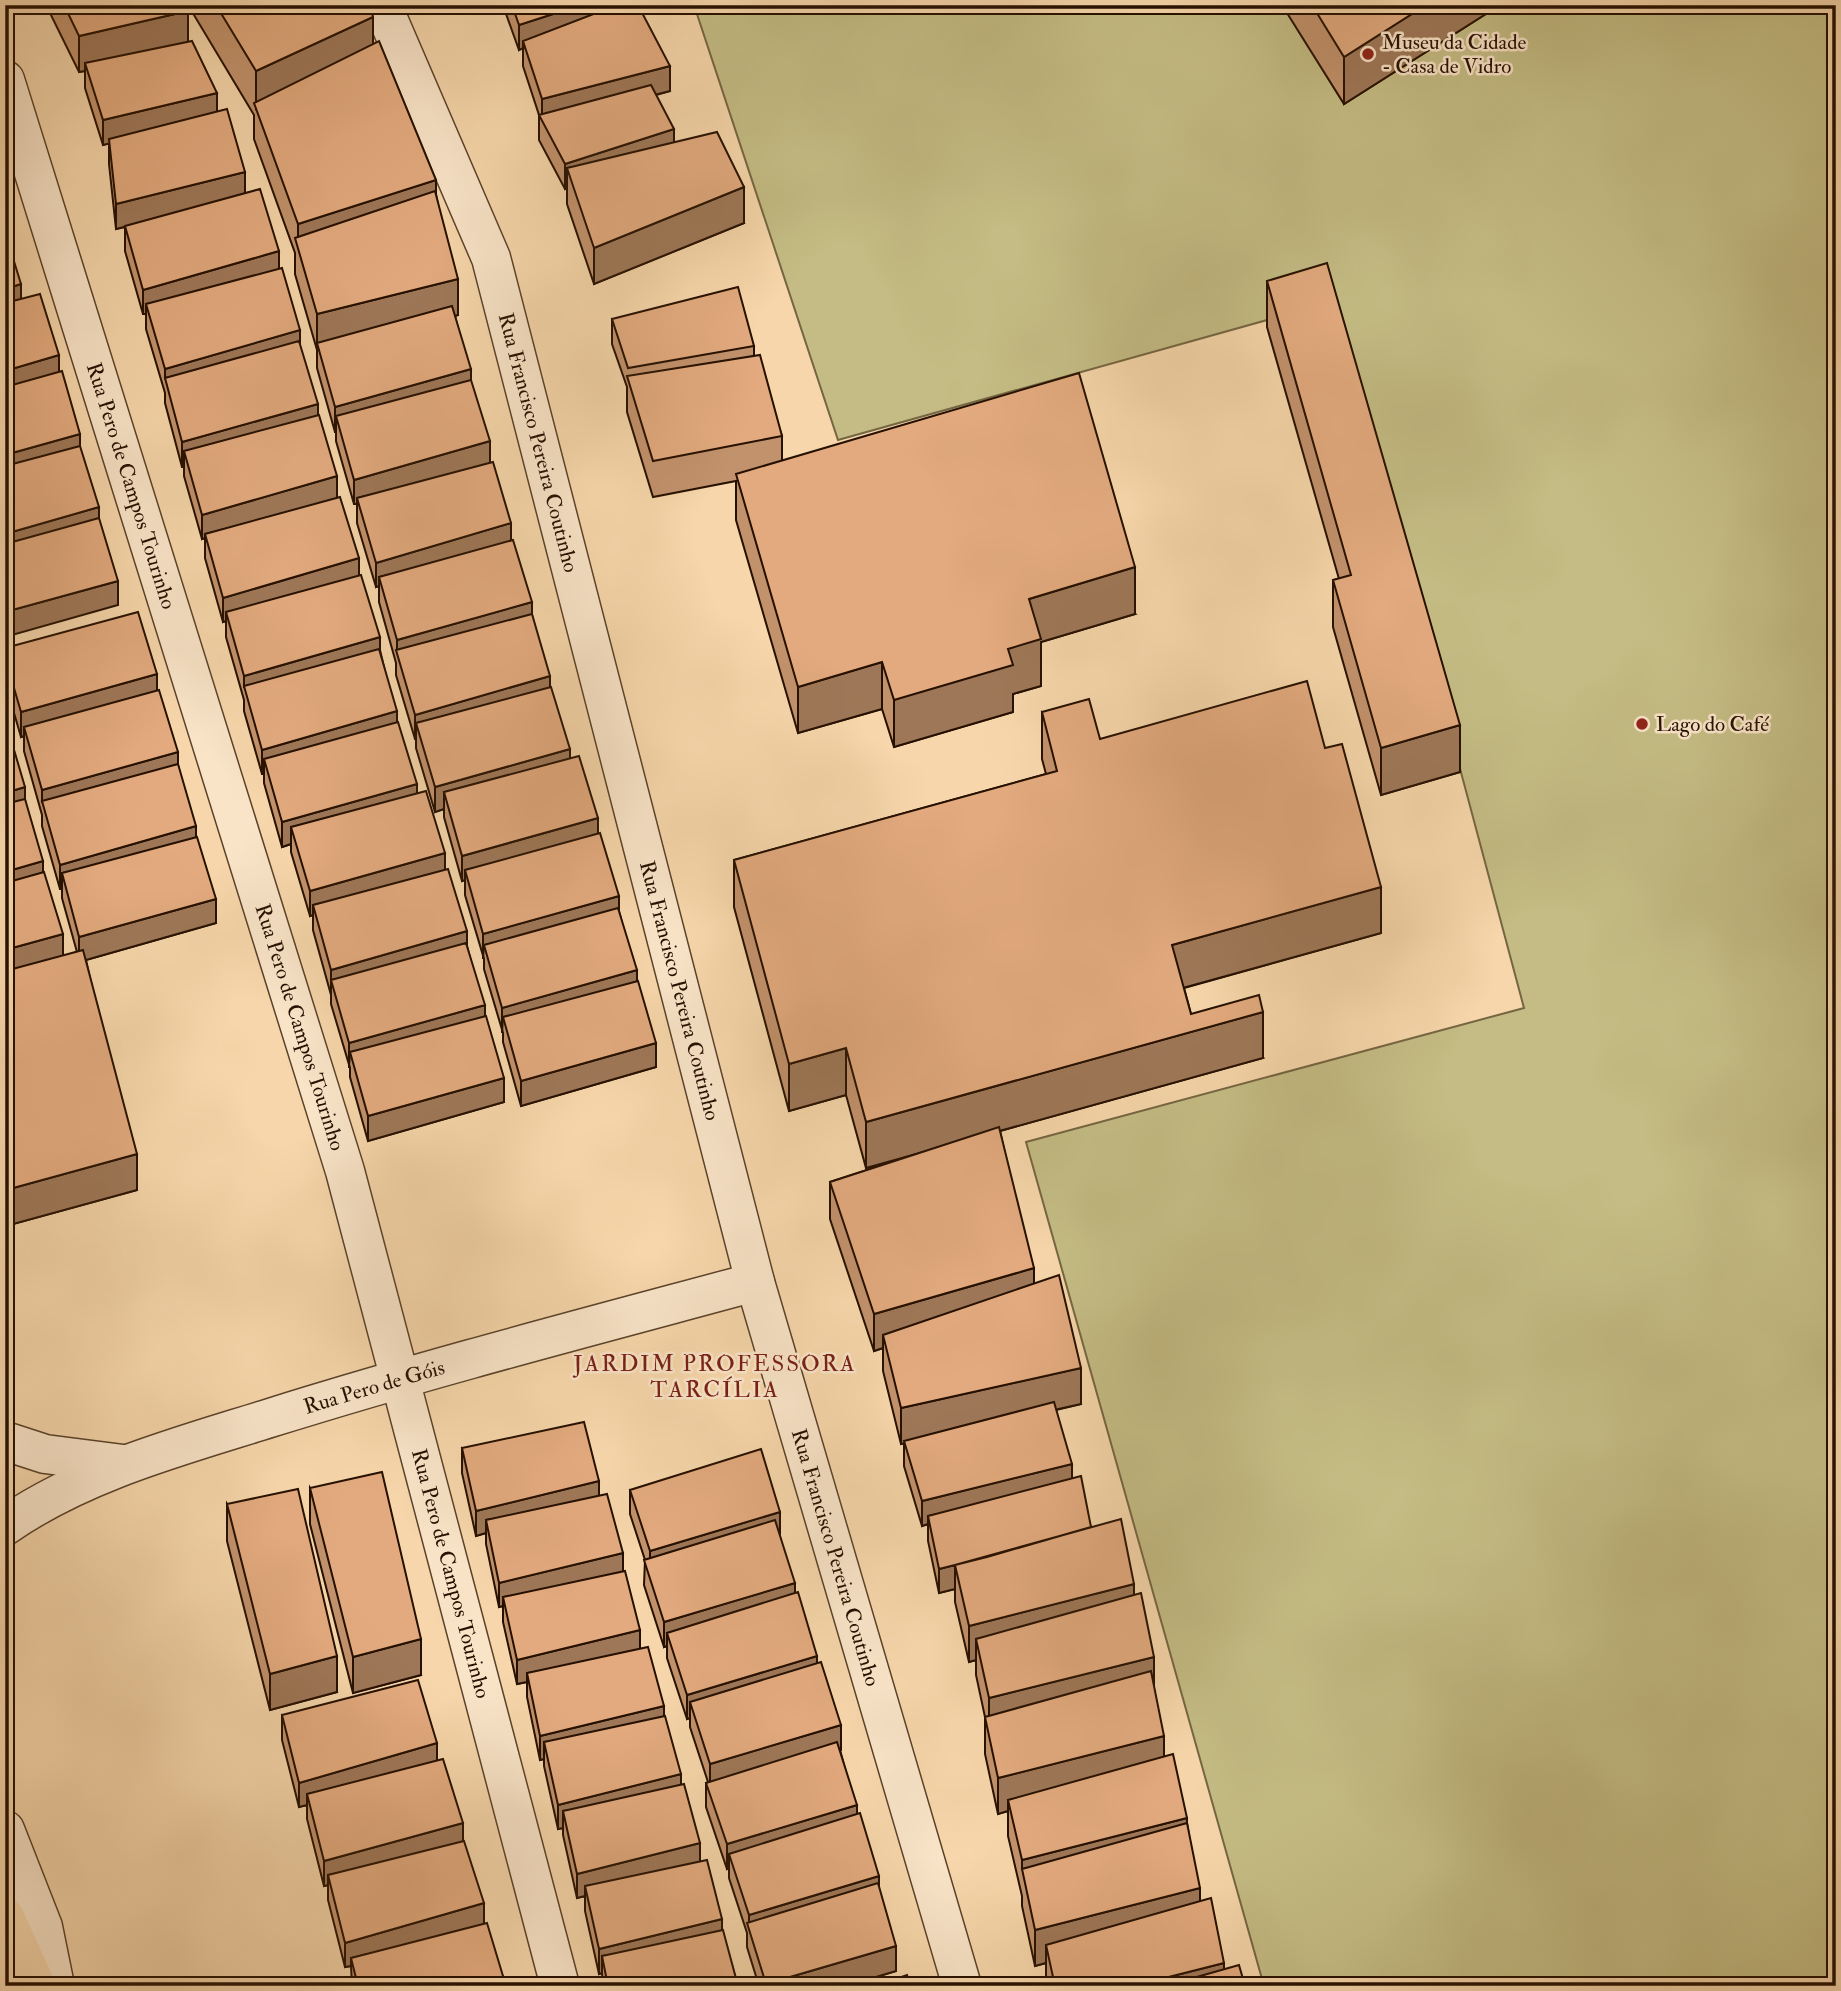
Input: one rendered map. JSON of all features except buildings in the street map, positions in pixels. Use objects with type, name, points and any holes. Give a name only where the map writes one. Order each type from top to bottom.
[{"type":"highway","points":[[5,1917],[36,1986]]},
{"type":"street","name":"Rua Francisco Pereira Coutinho","points":[[382,5],[491,258],[755,1282],[962,1986]]},
{"type":"street","name":"Rua Pero de Campos Tourinho","points":[[5,80],[341,1158],[560,1986]]},
{"type":"street","name":"Rua Pero de Góis","points":[[5,1526],[23,1513],[123,1464],[399,1378],[755,1282]]},
{"type":"street","points":[[5,1441],[45,1454],[123,1464]]},
{"type":"street","points":[[5,1830],[43,1927],[55,1986]]},
{"type":"shaded area","name":"Lago do Café","points":[[694,5],[1836,5],[1836,1986],[1264,1986],[1026,1142],[1524,1008],[1335,301],[838,440]]},
{"type":"place","name":"Museu da Cidade - Casa de Vidro","points":[[1368,54]]},
{"type":"place","name":"Lago do Café","points":[[1642,724]]},
{"type":"district","name":"JARDIM PROFESSORA TARCÍLIA","points":[[715,1376]]}]
